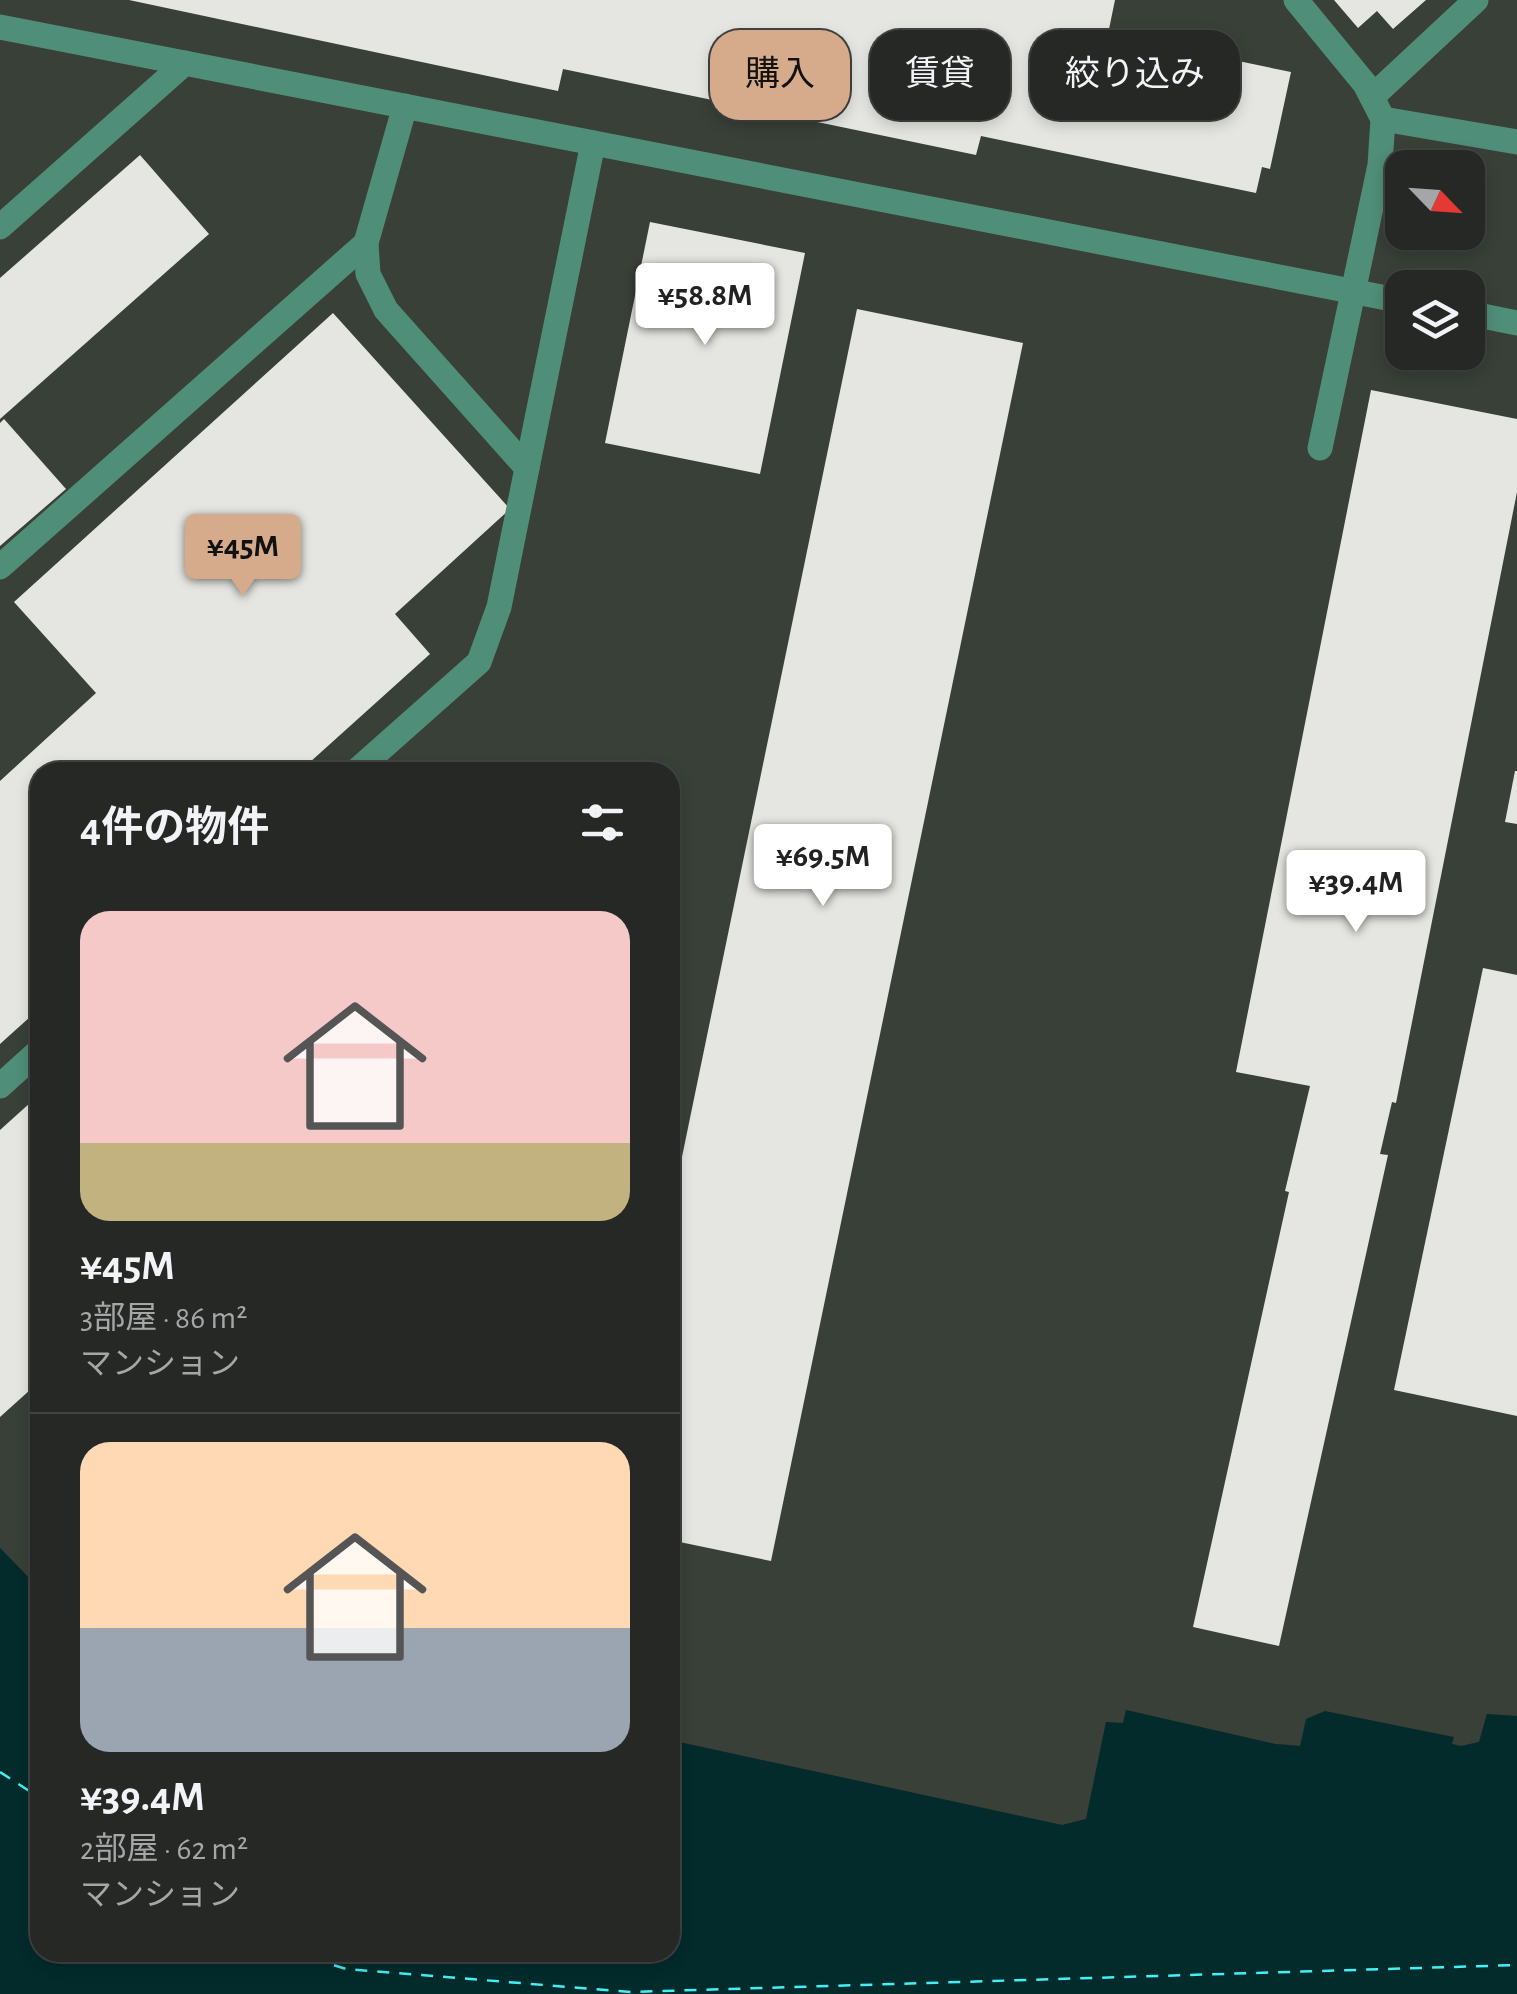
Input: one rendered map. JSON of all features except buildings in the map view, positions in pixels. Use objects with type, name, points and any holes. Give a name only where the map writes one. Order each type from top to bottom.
[{"type":"lane","points":[[1296,0],[1366,84],[1378,108],[1380,165],[1320,448]]},
{"type":"lane","points":[[1378,108],[1476,0]]},
{"type":"lane","points":[[0,27],[1385,298]]},
{"type":"lane","points":[[0,227],[185,63]]},
{"type":"lane","points":[[405,106],[366,243],[368,274],[386,310],[528,468]]},
{"type":"lane","points":[[1378,108],[1517,142]]},
{"type":"lane","points":[[365,762],[479,662],[498,608],[593,143]]},
{"type":"lane","points":[[0,567],[366,243]]},
{"type":"lane","points":[[1485,317],[1517,323]]},
{"type":"lane","points":[[0,1086],[30,1059]]},
{"type":"shaded area","points":[[0,0],[1517,0],[1517,1716],[1487,1714],[1479,1742],[1461,1746],[1452,1744],[1454,1737],[1301,1746],[1275,1744],[1126,1710],[1123,1724],[1106,1722],[1086,1819],[1062,1825],[680,1742],[680,762],[30,762],[30,1579],[0,1548]]},
{"type":"water","points":[[0,1548],[30,1579],[30,1962],[680,1962],[680,1742],[1062,1825],[1086,1819],[1106,1722],[1123,1723],[1126,1710],[1275,1744],[1300,1746],[1306,1719],[1325,1711],[1454,1737],[1452,1744],[1461,1746],[1479,1742],[1487,1714],[1517,1716],[1517,1994],[0,1994]]},
{"type":"ferry route","points":[[0,1772],[30,1792]]},
{"type":"ferry route","points":[[324,1962],[346,1969],[631,1992],[1517,1965]]}]
